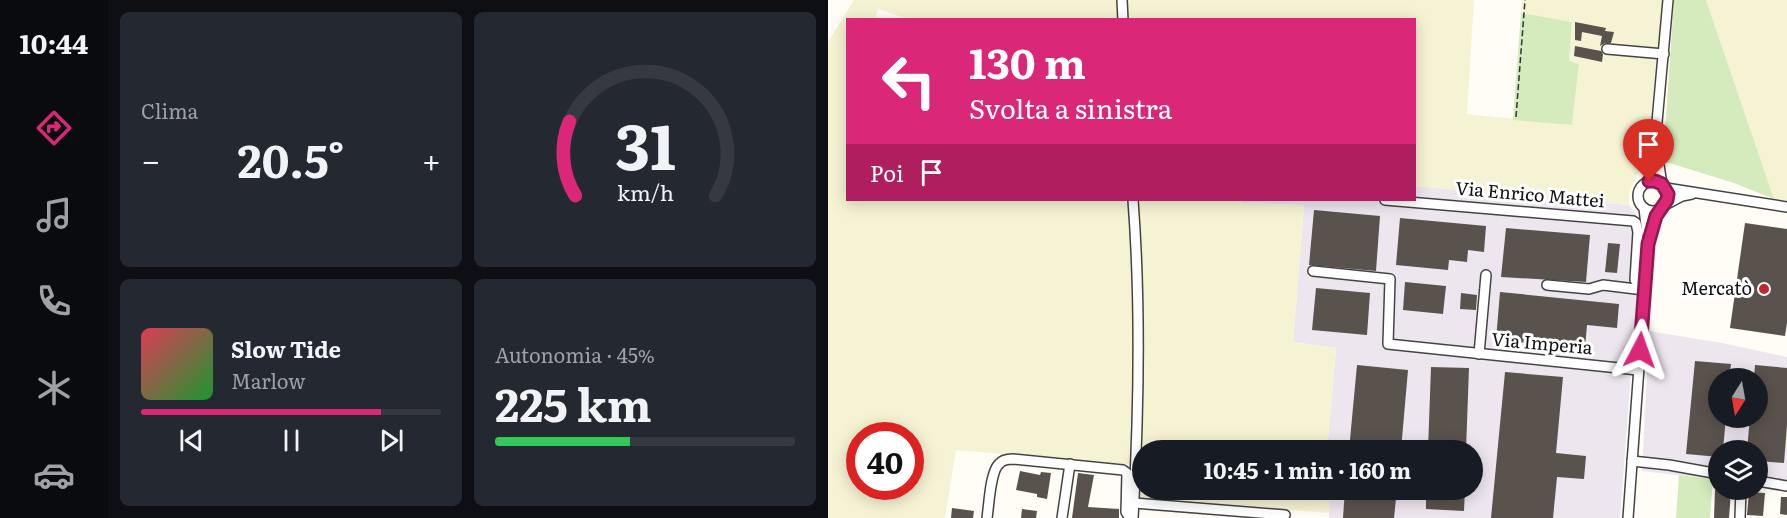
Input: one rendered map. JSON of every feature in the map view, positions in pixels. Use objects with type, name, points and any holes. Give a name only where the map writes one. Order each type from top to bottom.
[{"type":"street","points":[[1122,0],[1123,18]]},
{"type":"street","points":[[1649,181],[1656,133],[1668,0]]},
{"type":"street","points":[[1607,50],[1664,54]]},
{"type":"street","points":[[1628,518],[1648,244],[1656,216],[1667,200],[1657,161],[1656,133]]},
{"type":"street","points":[[1648,244],[1644,208],[1638,199],[1638,192],[1642,185],[1649,181],[1697,194],[1787,207]]},
{"type":"street","points":[[1644,208],[1650,211],[1682,196],[1697,194]]},
{"type":"street","points":[[1131,518],[1136,462],[1137,368],[1137,248],[1133,201]]},
{"type":"street","name":"Via Enrico Mattei","points":[[1397,201],[1632,221],[1636,223],[1638,232],[1635,280],[1644,290]]},
{"type":"street","name":"Via Imperia","points":[[1313,271],[1390,279],[1388,344],[1638,370]]},
{"type":"street","name":"Via Imperia","points":[[1479,354],[1486,275]]},
{"type":"street","points":[[1547,285],[1588,289],[1603,285],[1644,290]]},
{"type":"street","points":[[987,518],[993,477],[999,463],[1013,459],[1123,470],[1127,473],[1126,512],[1131,518]]},
{"type":"street","points":[[1632,461],[1708,472]]},
{"type":"street","points":[[1062,518],[1070,464]]},
{"type":"street","points":[[1768,483],[1787,486]]},
{"type":"street","points":[[1740,518],[1741,500]]},
{"type":"street","points":[[1134,503],[1285,515]]},
{"type":"path","points":[[1516,117],[1525,0]]},
{"type":"shaded area","points":[[854,0],[1117,0],[1118,18],[905,18],[878,9],[875,18],[846,18],[846,201],[1124,201],[1128,204],[1133,286],[1132,465],[956,450],[945,518],[828,518],[828,42]]},
{"type":"shaded area","points":[[1125,0],[1474,0],[1467,114],[1572,125],[1579,64],[1569,62],[1572,22],[1521,13],[1522,0],[1662,0],[1648,150],[1629,193],[1629,205],[1416,186],[1416,18],[1126,18]]},
{"type":"shaded area","points":[[1706,0],[1787,0],[1787,202],[1774,199]]},
{"type":"shaded area","points":[[1416,186],[1629,205],[1639,218],[1642,227],[1620,518],[1329,518],[1328,500],[1483,500],[1483,440],[1328,440],[1336,348],[1293,342],[1304,205],[1242,203],[1242,201],[1416,201]]},
{"type":"shaded area","points":[[1136,201],[1242,201],[1242,203],[1304,205],[1293,342],[1336,348],[1328,440],[1138,440]]},
{"type":"shaded area","points":[[1649,331],[1787,357],[1787,492],[1768,489],[1768,440],[1708,440],[1708,479],[1642,471]]},
{"type":"shaded area","points":[[1152,500],[1329,500],[1330,513]]},
{"type":"green space","points":[[1674,0],[1706,0],[1774,199],[1734,183],[1663,161]]},
{"type":"green space","points":[[1521,13],[1572,22],[1569,61],[1579,64],[1572,125],[1513,120]]},
{"type":"green space","points":[[1679,475],[1708,478],[1708,500],[1711,500],[1710,518],[1676,518]]},
{"type":"building","points":[[1575,22],[1606,28],[1605,31],[1614,32],[1611,43],[1600,46],[1602,36],[1582,32],[1581,41],[1575,40]]},
{"type":"building","points":[[1575,46],[1601,51],[1602,62],[1574,56]]},
{"type":"building","points":[[1314,210],[1380,216],[1376,271],[1309,265]]},
{"type":"building","points":[[1400,218],[1486,226],[1484,252],[1468,250],[1467,262],[1449,260],[1448,270],[1396,265]]},
{"type":"building","points":[[1745,223],[1787,229],[1785,336],[1730,328]]},
{"type":"building","points":[[1506,228],[1590,235],[1586,282],[1501,277]]},
{"type":"building","points":[[1608,243],[1620,244],[1617,273],[1605,272]]},
{"type":"building","points":[[1405,282],[1446,286],[1443,314],[1403,310]]},
{"type":"building","points":[[1316,288],[1370,293],[1367,335],[1312,330]]},
{"type":"building","points":[[1500,292],[1619,304],[1617,328],[1587,325],[1585,348],[1496,340]]},
{"type":"building","points":[[1461,293],[1477,295],[1476,310],[1460,309]]},
{"type":"building","points":[[1695,361],[1731,364],[1730,368],[1708,368],[1708,428],[1725,428],[1724,440],[1708,440],[1708,456],[1686,454]]},
{"type":"building","points":[[1357,365],[1408,370],[1402,440],[1350,440]]},
{"type":"building","points":[[1755,365],[1787,368],[1784,463],[1768,462],[1768,440],[1748,440],[1749,428],[1768,428],[1768,368],[1755,368]]},
{"type":"building","points":[[1431,367],[1469,368],[1466,440],[1428,440]]},
{"type":"building","points":[[1505,372],[1563,377],[1556,453],[1586,456],[1584,479],[1557,477],[1553,518],[1491,518]]},
{"type":"building","points":[[1020,471],[1040,475],[1041,472],[1051,473],[1047,499],[1037,497],[1037,494],[1016,490]]},
{"type":"building","points":[[1078,473],[1094,475],[1088,507],[1119,509],[1119,518],[1072,518]]},
{"type":"building","points":[[1781,497],[1787,497],[1787,515],[1780,514]]},
{"type":"building","points":[[1344,500],[1396,500],[1394,518],[1343,518]]},
{"type":"building","points":[[1426,500],[1464,500],[1464,511],[1426,509]]},
{"type":"building","points":[[1715,500],[1730,500],[1729,518],[1714,518]]},
{"type":"building","points":[[1748,500],[1764,500],[1763,516],[1747,515]]},
{"type":"building","points":[[952,508],[974,511],[973,518],[951,518]]},
{"type":"building","points":[[1022,509],[1037,511],[1036,518],[1021,518]]},
{"type":"place","name":"Mercatò","points":[[1764,289]]},
{"type":"route","points":[[1640,350],[1648,244],[1656,216],[1665,205],[1668,194],[1662,184],[1649,181]]}]
